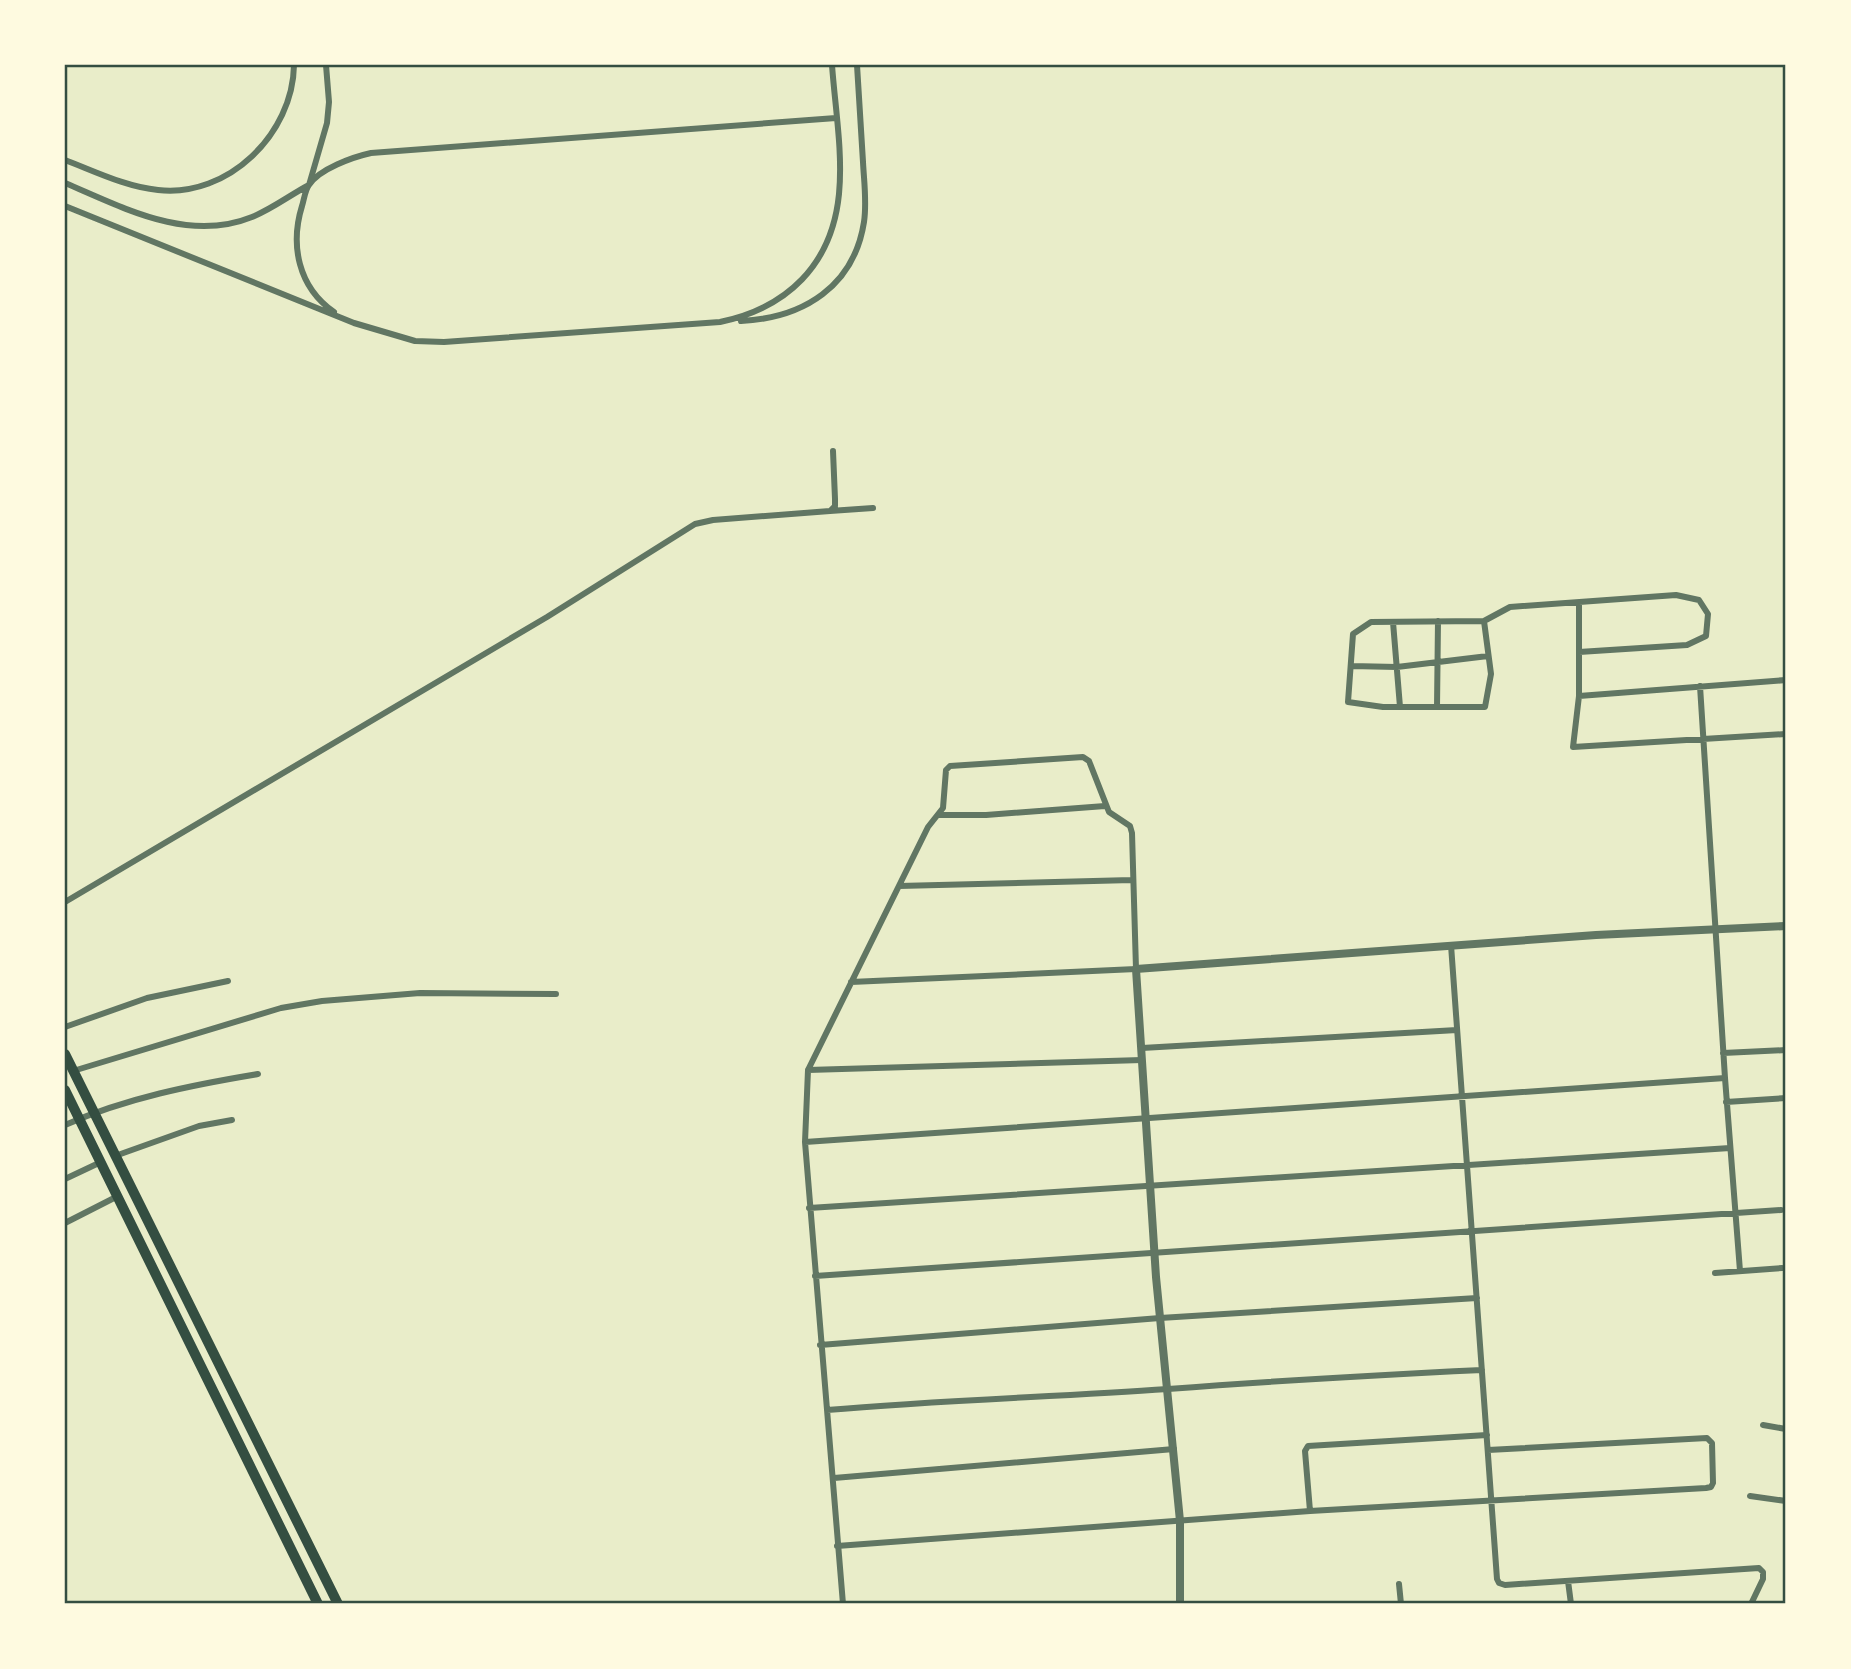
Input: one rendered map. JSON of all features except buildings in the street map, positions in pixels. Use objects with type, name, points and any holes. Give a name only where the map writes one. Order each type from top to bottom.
[{"type":"highway","points":[[65,1054],[338,1604]]},
{"type":"highway","points":[[65,1090],[318,1604]]},
{"type":"highway","points":[[180,1328],[195,1319]]},
{"type":"street","points":[[65,160],[141,187],[183,190],[204,186],[238,168],[272,133],[286,103],[294,65]]},
{"type":"street","points":[[326,65],[329,102],[327,123],[297,225],[297,253],[305,279],[321,301],[354,323]]},
{"type":"street","points":[[720,322],[746,317],[770,306],[791,291],[809,271],[823,249],[835,219],[839,194],[840,171],[832,65]]},
{"type":"street","points":[[65,206],[354,323],[402,338],[429,342],[765,320],[819,298],[837,284],[848,268],[861,235],[866,201],[857,65]]},
{"type":"street","points":[[65,183],[174,225],[215,227],[255,216],[345,161],[371,153],[836,118]]},
{"type":"street","points":[[830,511],[835,506],[833,451]]},
{"type":"street","points":[[65,902],[547,617],[695,524],[713,520],[873,508]]},
{"type":"street","points":[[1484,621],[1491,674],[1485,707],[1383,707],[1348,702],[1353,635],[1371,622],[1484,621],[1510,607],[1676,595],[1699,600],[1708,614],[1706,636],[1687,645],[1579,652]]},
{"type":"street","points":[[1579,603],[1579,696],[1573,747],[1786,734]]},
{"type":"street","points":[[1437,707],[1438,621]]},
{"type":"street","points":[[1393,622],[1400,707]]},
{"type":"street","points":[[1351,666],[1397,667],[1488,656]]},
{"type":"street","points":[[1579,696],[1786,680]]},
{"type":"street","points":[[1699,686],[1714,931],[1740,1271]]},
{"type":"street","points":[[843,1604],[805,1142],[808,1070],[928,827],[940,815],[946,770],[950,766],[1083,757],[1089,761],[1108,812],[1130,826],[1150,1185],[1180,1521],[1181,1594],[1178,1604]]},
{"type":"street","points":[[940,815],[986,815],[1105,806]]},
{"type":"street","points":[[899,886],[1132,880]]},
{"type":"street","points":[[851,982],[1136,969],[1596,935],[1786,926]]},
{"type":"street","points":[[1451,945],[1497,1579],[1504,1585],[1759,1568],[1763,1572],[1763,1578],[1751,1604]]},
{"type":"street","points":[[65,1027],[148,998],[228,981]]},
{"type":"street","points":[[73,1071],[281,1008],[322,1001],[420,993],[556,994]]},
{"type":"street","points":[[1142,1048],[1457,1030]]},
{"type":"street","points":[[1723,1053],[1786,1049]]},
{"type":"street","points":[[808,1070],[1142,1060]]},
{"type":"street","points":[[65,1125],[93,1113],[190,1085],[258,1074]]},
{"type":"street","points":[[805,1142],[1725,1078]]},
{"type":"street","points":[[1726,1102],[1786,1098]]},
{"type":"street","points":[[116,1156],[199,1126],[232,1120]]},
{"type":"street","points":[[810,1208],[1730,1148]]},
{"type":"street","points":[[65,1179],[101,1162]]},
{"type":"street","points":[[65,1223],[118,1196]]},
{"type":"street","points":[[815,1276],[1781,1210]]},
{"type":"street","points":[[1714,1273],[1782,1268]]},
{"type":"street","points":[[821,1345],[1160,1318],[1477,1298]]},
{"type":"street","points":[[827,1410],[1240,1382],[1482,1370]]},
{"type":"street","points":[[1763,1425],[1786,1429]]},
{"type":"street","points":[[1310,1511],[1305,1451],[1308,1446],[1487,1435]]},
{"type":"street","points":[[837,1546],[1310,1511],[1712,1487],[1713,1483],[1712,1443],[1710,1439],[1703,1437],[1488,1450]]},
{"type":"street","points":[[834,1478],[1174,1449]]},
{"type":"street","points":[[1750,1496],[1786,1501]]},
{"type":"street","points":[[1568,1581],[1571,1604]]},
{"type":"street","points":[[1399,1584],[1401,1604]]}]
